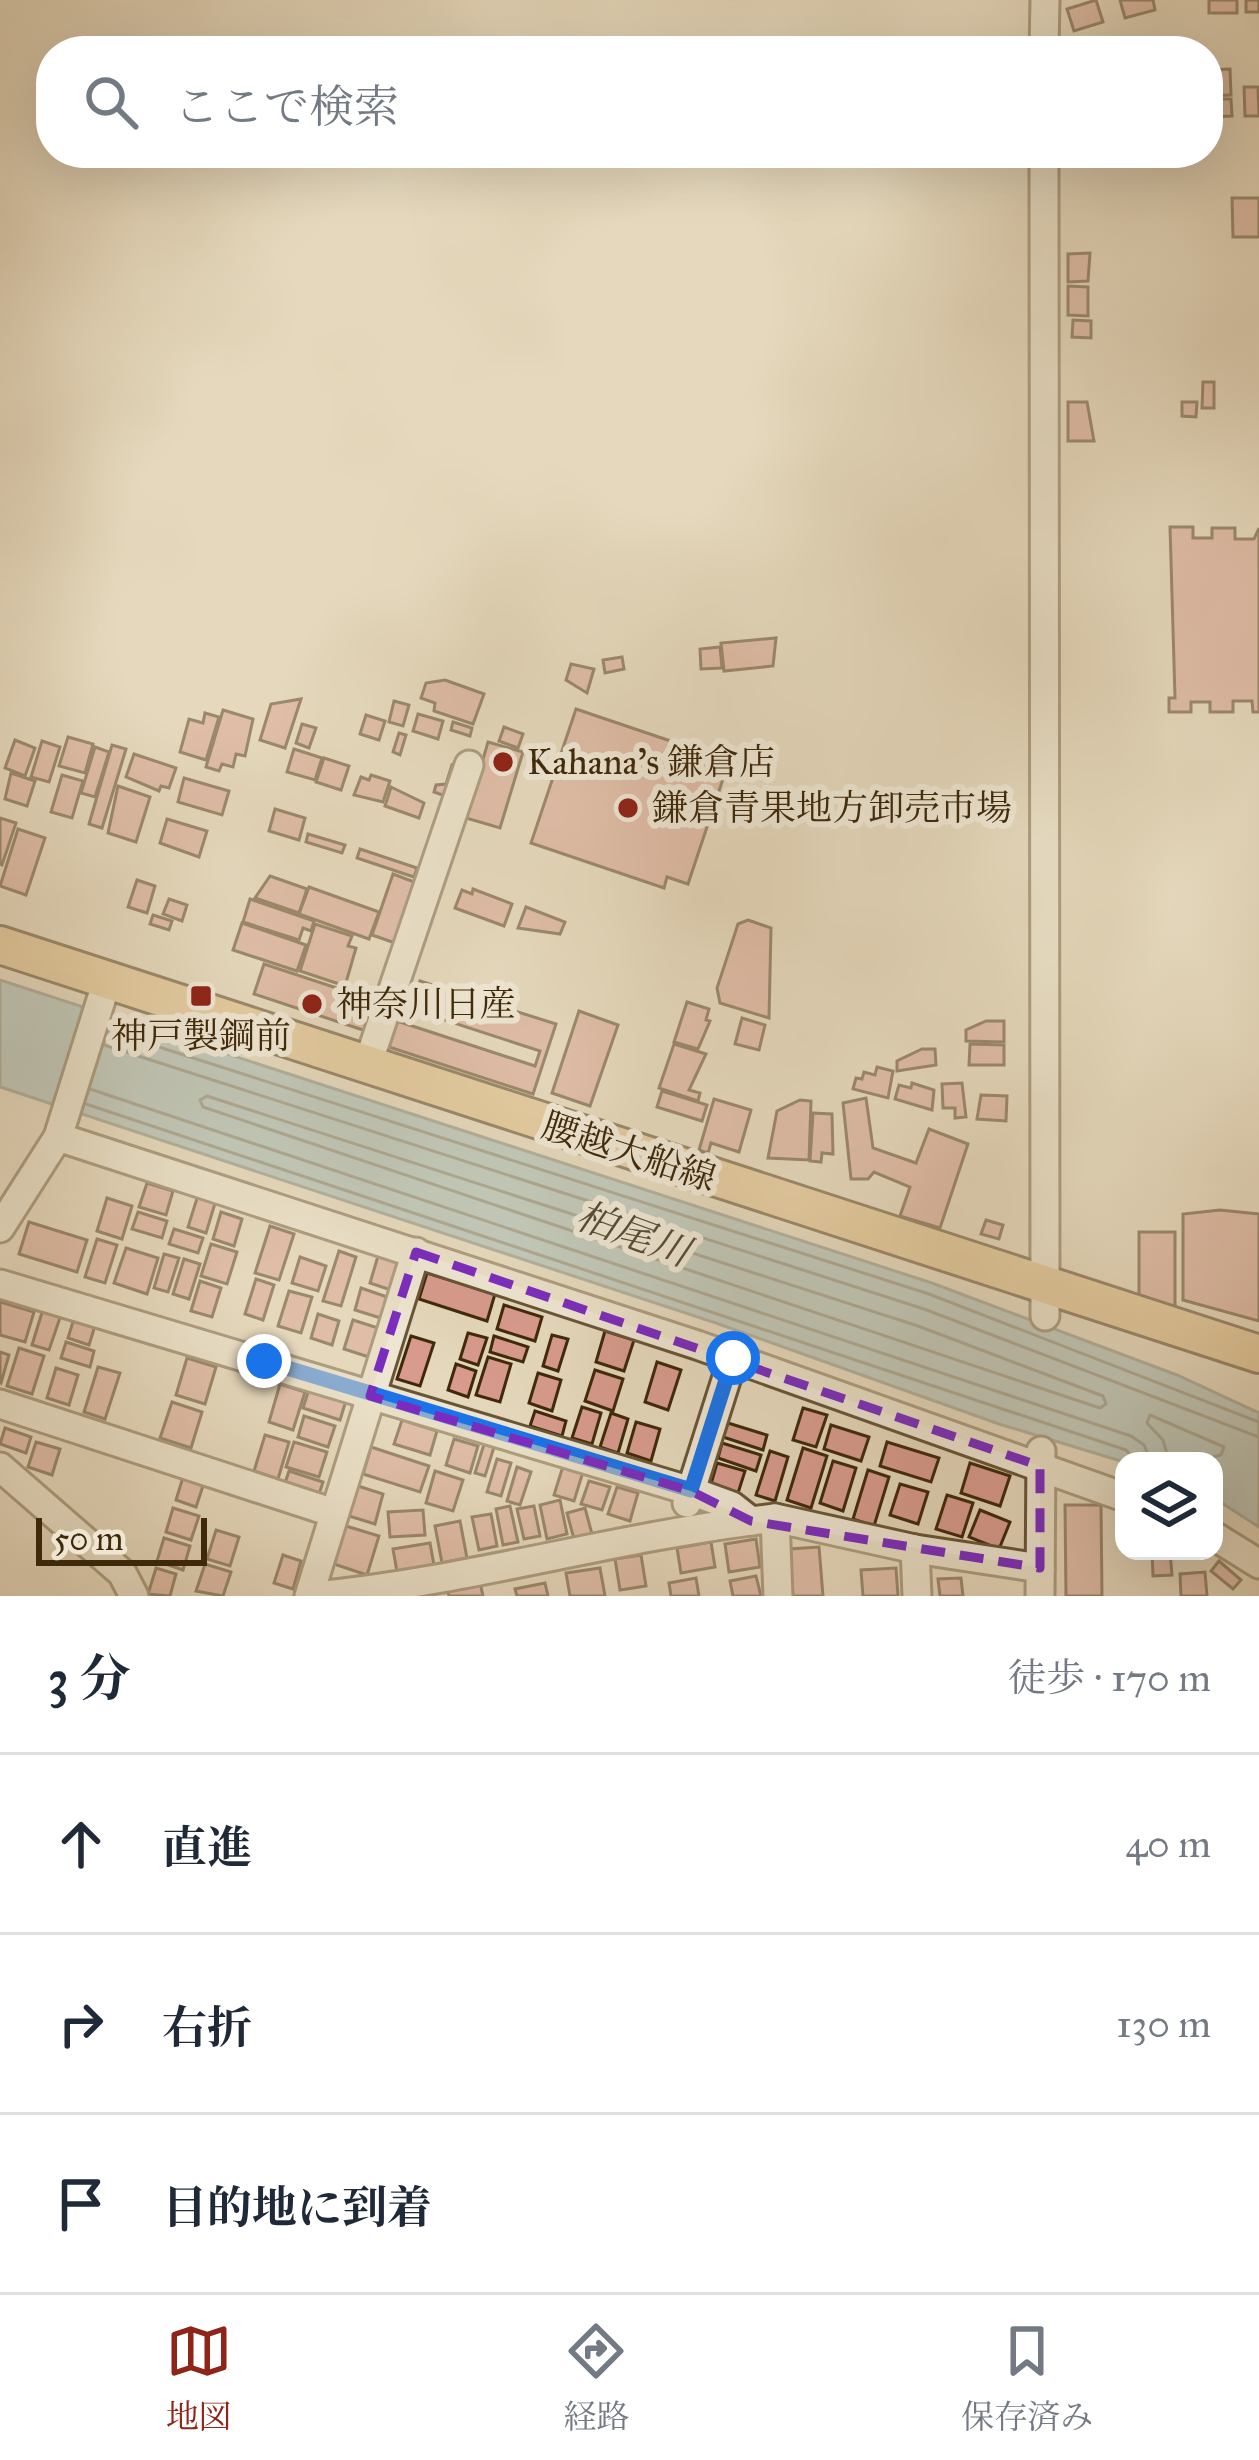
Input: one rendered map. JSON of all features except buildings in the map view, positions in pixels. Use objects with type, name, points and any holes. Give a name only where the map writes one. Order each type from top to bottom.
[{"type":"main road","name":"腰越大船線","points":[[0,945],[103,992],[367,1066],[1046,1302],[1259,1354]]},
{"type":"street","points":[[1045,36],[1048,1]]},
{"type":"street","points":[[1044,168],[1046,1302]]},
{"type":"street","points":[[367,1066],[469,765]]},
{"type":"street","points":[[0,1228],[61,1130],[103,992]]},
{"type":"street","points":[[61,1130],[1041,1458],[1115,1493]]},
{"type":"street","points":[[416,1252],[311,1596],[414,1591],[678,1530],[763,1519]]},
{"type":"street","points":[[0,1284],[691,1490],[763,1519],[915,1549],[1040,1582],[1041,1458]]},
{"type":"street","points":[[678,1530],[733,1358]]},
{"type":"street","points":[[0,1404],[334,1513]]},
{"type":"street","points":[[0,1467],[122,1573],[134,1596]]},
{"type":"street","points":[[763,1519],[778,1596]]},
{"type":"street","points":[[1223,1542],[1259,1564]]},
{"type":"street","points":[[915,1549],[917,1596]]},
{"type":"highlighted area","points":[[416,1252],[1040,1466],[1040,1568],[751,1521],[691,1491],[370,1396]]},
{"type":"water","name":"柏尾川","points":[[0,980],[932,1283],[1177,1375],[1259,1413],[1259,1527],[1223,1504],[1223,1452],[1115,1452],[1115,1459],[0,1087]]},
{"type":"place","name":"Kahana’s 鎌倉店","points":[[503,762]]},
{"type":"place","name":"鎌倉青果地方卸売市場","points":[[628,808]]},
{"type":"place","name":"神戸製鋼前","points":[[201,996]]},
{"type":"place","name":"神奈川日産","points":[[312,1004]]},
{"type":"route","points":[[264,1361],[691,1490],[733,1358]]}]
